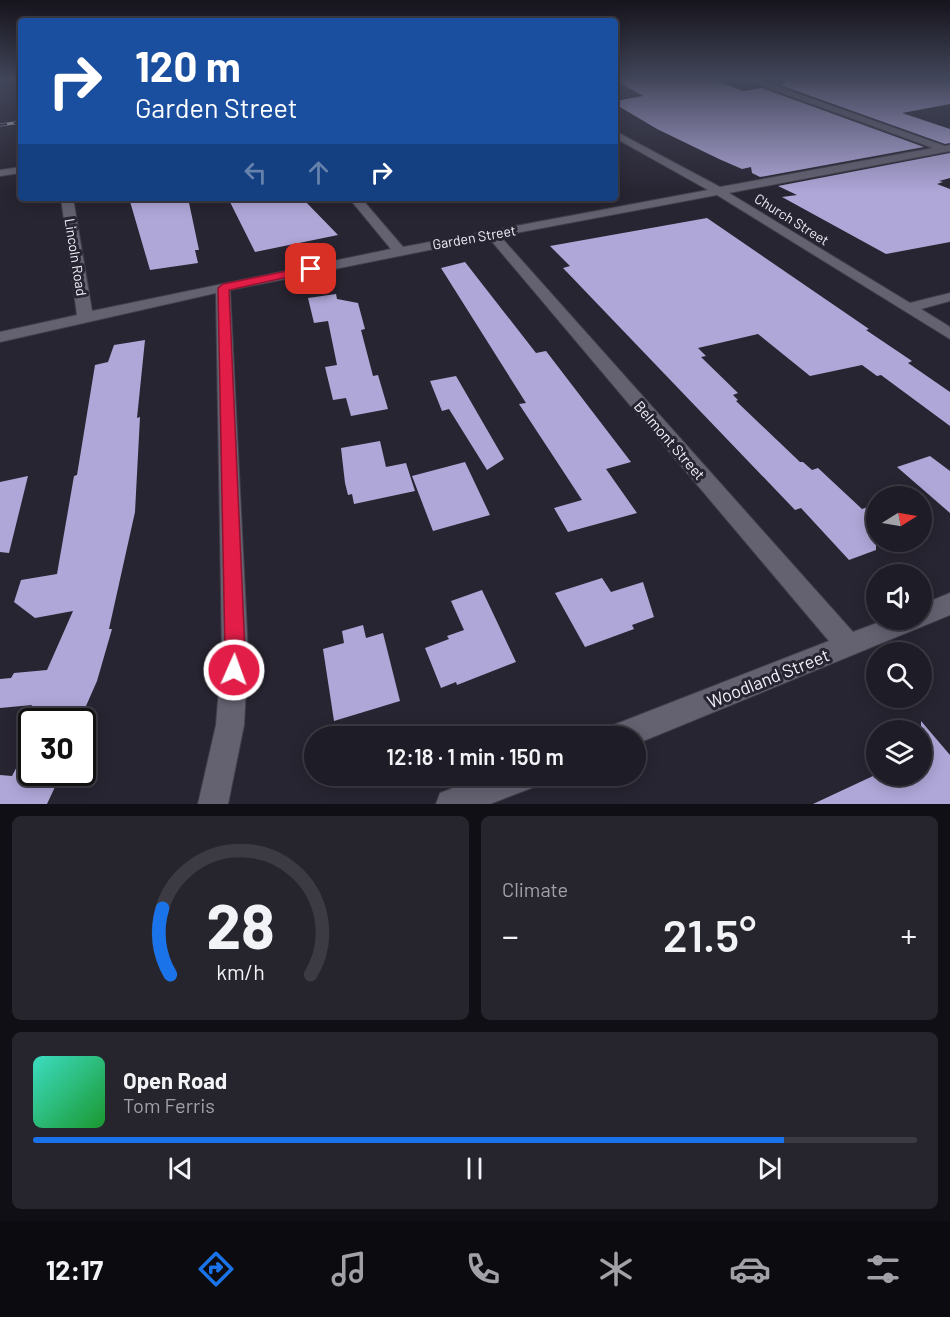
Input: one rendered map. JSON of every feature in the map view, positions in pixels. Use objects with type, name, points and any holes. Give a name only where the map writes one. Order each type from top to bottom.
[{"type":"street","points":[[859,118],[947,148]]},
{"type":"street","name":"Church Street","points":[[618,136],[720,192],[950,334]]},
{"type":"street","name":"Garden Street","points":[[0,337],[400,251],[947,148]]},
{"type":"street","points":[[0,173],[18,170]]},
{"type":"street","name":"Lincoln Road","points":[[67,201],[85,317]]},
{"type":"street","points":[[358,201],[400,251]]},
{"type":"street","name":"Belmont Street","points":[[492,234],[849,646]]},
{"type":"street","points":[[213,804],[230,724],[235,652],[223,288]]},
{"type":"street","points":[[908,308],[950,297]]},
{"type":"street","points":[[932,611],[950,604]]},
{"type":"street","name":"Woodland Street","points":[[646,726],[888,630]]},
{"type":"street","points":[[451,804],[497,786]]},
{"type":"building","points":[[638,118],[843,118],[924,147],[760,177],[752,173],[751,167],[742,169]]},
{"type":"building","points":[[871,118],[916,118],[950,129],[950,143],[945,144]]},
{"type":"building","points":[[950,153],[950,178],[939,181],[943,182],[937,184],[950,189],[950,242],[886,254],[782,197],[797,195],[778,186]]},
{"type":"building","points":[[130,201],[189,201],[199,250],[195,250],[198,263],[150,270]]},
{"type":"building","points":[[230,201],[305,201],[338,235],[255,252]]},
{"type":"building","points":[[707,218],[869,329],[866,330],[912,361],[908,363],[950,392],[950,426],[881,375],[877,376],[862,365],[810,376],[758,334],[698,348],[706,356],[701,357],[738,393],[733,395],[738,400],[736,401],[800,462],[812,470],[818,468],[862,509],[866,508],[866,552],[871,552],[849,560],[801,508],[795,510],[563,268],[570,266],[550,246]]},
{"type":"building","points":[[465,262],[536,353],[546,351],[631,462],[606,469],[637,513],[568,532],[554,508],[582,500],[519,404],[526,403],[441,268]]},
{"type":"building","points":[[336,294],[337,299],[358,303],[365,329],[361,330],[373,376],[378,375],[388,409],[351,416],[346,398],[333,400],[325,367],[337,365],[328,321],[314,323],[308,298]]},
{"type":"building","points":[[145,340],[137,418],[140,417],[135,512],[109,629],[112,629],[97,681],[86,706],[30,708],[32,705],[0,708],[0,679],[11,678],[14,673],[47,670],[73,611],[35,618],[14,602],[21,580],[57,574],[74,476],[77,475],[95,365],[108,362],[114,345]]},
{"type":"building","points":[[456,376],[504,459],[487,470],[449,409],[442,411],[430,381]]},
{"type":"building","points":[[380,441],[386,467],[406,463],[415,491],[354,504],[352,494],[348,495],[345,483],[341,448]]},
{"type":"building","points":[[930,456],[950,471],[950,513],[932,497],[932,486],[919,486],[897,467]]},
{"type":"building","points":[[465,462],[490,515],[433,531],[412,476]]},
{"type":"building","points":[[28,476],[9,553],[0,552],[0,482]]},
{"type":"building","points":[[602,578],[611,592],[643,582],[654,617],[632,625],[634,629],[585,647],[555,593]]},
{"type":"building","points":[[482,590],[516,662],[457,685],[456,682],[441,688],[425,648],[449,639],[447,636],[464,630],[451,601]]},
{"type":"building","points":[[363,625],[366,638],[383,633],[400,701],[334,721],[323,649],[344,643],[342,631]]},
{"type":"building","points":[[932,734],[950,755],[950,804],[813,804],[866,779],[866,786],[932,786]]},
{"type":"building","points":[[18,765],[18,786],[55,786],[47,804],[0,804],[0,775],[12,776]]},
{"type":"railway","points":[[0,125],[18,122]]},
{"type":"route","points":[[234,670],[223,288],[311,269]]}]
